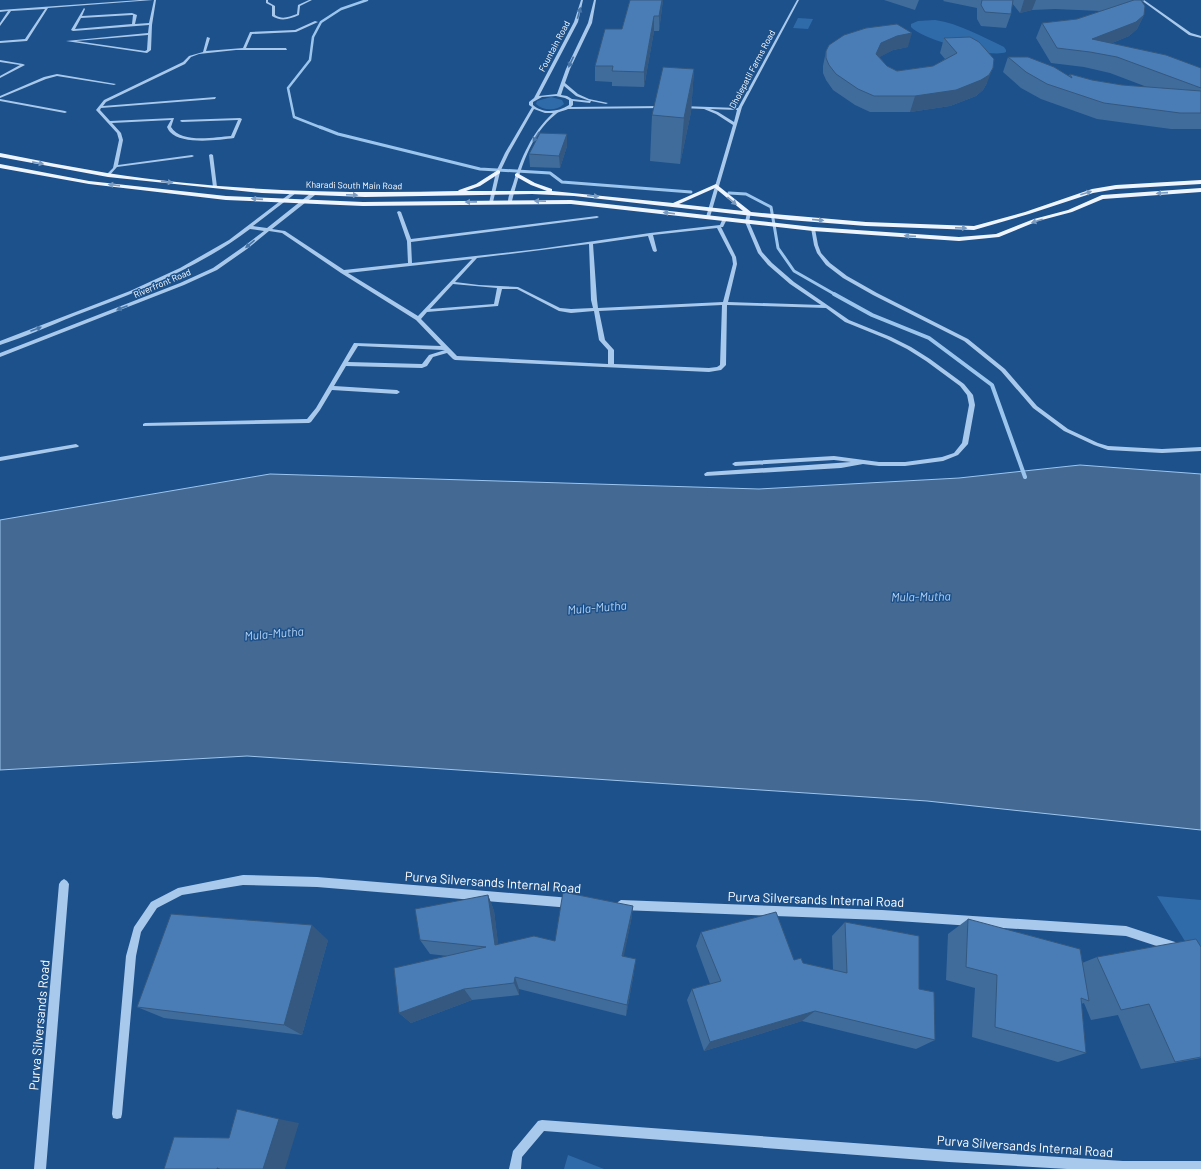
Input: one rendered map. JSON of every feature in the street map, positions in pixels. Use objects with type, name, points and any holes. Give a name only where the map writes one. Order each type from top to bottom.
[{"type":"main road","name":"Kharadi South Main Road","points":[[0,155],[108,174],[215,187],[294,193],[365,195],[559,193],[673,204],[789,218],[866,224],[974,228],[1027,213],[1092,191],[1116,187],[1201,182]]},
{"type":"main road","name":"Kharadi South Main Road","points":[[0,166],[61,178],[195,195],[282,201],[368,204],[510,201],[571,202],[813,229],[959,239],[997,236],[1036,220],[1070,211],[1102,197],[1201,190]]},
{"type":"main road","points":[[452,194],[478,184],[498,172]]},
{"type":"main road","points":[[518,174],[533,184],[559,193]]},
{"type":"main road","points":[[673,204],[683,202],[716,186],[739,206],[750,213]]},
{"type":"main road","points":[[788,226],[789,218]]},
{"type":"street","points":[[62,0],[62,7]]},
{"type":"street","points":[[0,15],[62,7],[152,0]]},
{"type":"street","points":[[68,41],[142,52],[149,50],[149,24],[155,0]]},
{"type":"street","points":[[267,0],[267,2],[274,6],[273,15],[276,18],[282,19],[290,18],[298,14],[299,6],[311,0]]},
{"type":"street","name":"Fountain Road","points":[[491,202],[500,166],[533,108],[530,103],[536,98],[576,22],[582,0]]},
{"type":"street","name":"Fountain Road","points":[[559,95],[590,23],[595,0]]},
{"type":"street","name":"Dholepatil Farms Road","points":[[708,217],[709,208],[739,110],[798,0]]},
{"type":"street","points":[[1142,0],[1190,34],[1201,37]]},
{"type":"street","points":[[0,25],[10,10]]},
{"type":"street","points":[[0,11],[46,10]]},
{"type":"street","points":[[0,42],[26,40],[46,10]]},
{"type":"street","points":[[68,41],[84,10]]},
{"type":"street","points":[[80,17],[132,14],[135,15],[132,25]]},
{"type":"street","points":[[244,49],[251,34],[296,31],[316,22]]},
{"type":"street","points":[[73,30],[149,24]]},
{"type":"street","points":[[68,41],[149,34]]},
{"type":"street","points":[[204,53],[208,38]]},
{"type":"street","points":[[108,174],[116,166],[121,140],[119,133],[98,110],[105,101],[184,62],[191,56],[204,53],[244,49],[286,49]]},
{"type":"street","points":[[0,61],[22,66],[0,77]]},
{"type":"street","points":[[0,97],[57,74],[114,84]]},
{"type":"street","points":[[563,83],[568,90],[578,96],[607,103]]},
{"type":"street","points":[[536,98],[547,95],[559,95],[571,100],[667,107]]},
{"type":"street","points":[[100,107],[215,98]]},
{"type":"street","points":[[0,100],[65,112]]},
{"type":"street","points":[[568,108],[572,104],[571,100]]},
{"type":"street","points":[[533,108],[542,111],[556,111],[586,106],[630,108],[640,106]]},
{"type":"street","points":[[680,107],[739,110]]},
{"type":"street","points":[[704,108],[711,110],[734,124]]},
{"type":"street","points":[[711,110],[739,110]]},
{"type":"street","points":[[510,201],[525,154],[546,121],[556,111]]},
{"type":"street","points":[[110,122],[173,119],[169,127],[172,132],[180,136],[196,139],[233,137],[240,119],[182,121]]},
{"type":"street","points":[[211,155],[215,187]]},
{"type":"street","points":[[116,166],[192,156]]},
{"type":"street","name":"Riverfront Road","points":[[0,343],[132,292],[182,269],[231,241],[294,193]]},
{"type":"street","name":"Riverfront Road","points":[[0,355],[182,284],[215,268],[245,248],[313,194]]},
{"type":"street","points":[[399,212],[409,241],[410,264]]},
{"type":"street","points":[[735,464],[834,458],[880,464],[905,464],[943,459],[956,454],[965,444],[972,405],[970,395],[962,385],[909,348],[847,321],[792,283],[770,264],[760,252],[748,222],[750,213]]},
{"type":"street","points":[[409,241],[597,216]]},
{"type":"street","points":[[343,272],[721,226],[725,219]]},
{"type":"street","points":[[248,227],[284,232],[343,272],[418,319],[455,358],[709,370],[719,369],[723,365],[724,303],[735,264],[734,257],[718,226]]},
{"type":"street","points":[[813,229],[816,245],[819,252],[828,264],[845,277],[875,294],[966,340],[1003,370],[1035,407],[1066,430],[1108,448],[1162,451],[1201,449]]},
{"type":"street","points":[[650,234],[655,251]]},
{"type":"street","points":[[591,242],[594,300],[602,340],[611,350],[610,365]]},
{"type":"street","points":[[418,319],[476,257]]},
{"type":"street","points":[[453,283],[518,288],[559,309],[571,311],[724,303],[826,307]]},
{"type":"street","points":[[426,311],[496,306],[500,287]]},
{"type":"street","points":[[145,424],[309,421],[318,409],[356,344],[447,350]]},
{"type":"street","points":[[344,364],[422,366],[425,365],[431,356],[447,350]]},
{"type":"street","points":[[330,388],[397,392]]},
{"type":"street","points":[[0,460],[76,446]]},
{"type":"street","points":[[707,474],[841,466],[865,462]]},
{"type":"street","name":"Purva Silversands Internal Road","points":[[117,1114],[131,956],[137,930],[154,905],[181,891],[243,880],[317,882],[583,903]]},
{"type":"street","name":"Purva Silversands Road","points":[[40,1169],[64,884]]},
{"type":"street","name":"Purva Silversands Internal Road","points":[[614,904],[882,915],[1126,931],[1174,946],[1180,952]]},
{"type":"street","name":"Purva Silversands Internal Road","points":[[515,1169],[517,1154],[542,1125],[1123,1167],[1201,1167]]},
{"type":"shaded area","points":[[798,18],[813,19],[808,29],[793,28]]},
{"type":"shaded area","points":[[935,20],[953,24],[970,31],[1004,47],[1006,52],[986,53],[957,47],[928,37],[917,32],[911,27],[911,24],[918,21]]},
{"type":"shaded area","points":[[551,97],[562,100],[564,104],[558,108],[546,109],[536,104],[537,101]]},
{"type":"shaded area","points":[[1157,896],[1201,900],[1201,967]]},
{"type":"shaded area","points":[[568,1155],[604,1169],[564,1169]]},
{"type":"water","name":"Mula-Mutha","points":[[1080,465],[1201,474],[1201,830],[927,801],[247,756],[0,770],[0,520],[270,474],[759,489],[959,478]]},
{"type":"building","points":[[630,0],[662,0],[659,16],[654,16],[644,72],[612,71],[613,66],[595,66],[605,29],[622,29]]},
{"type":"building","points":[[982,0],[1013,0],[1011,14],[985,12],[981,5]]},
{"type":"building","points":[[1134,0],[1141,0],[1145,6],[1144,15],[1136,22],[1092,39],[1166,55],[1201,68],[1201,88],[1117,57],[1057,48],[1042,23],[1077,19]]},
{"type":"building","points":[[897,24],[912,33],[897,36],[881,43],[876,54],[887,66],[897,71],[933,66],[957,53],[944,38],[970,37],[979,42],[994,59],[993,68],[989,75],[981,80],[956,90],[915,96],[874,96],[858,89],[836,74],[829,65],[826,58],[826,51],[829,45],[844,35],[866,28]]},
{"type":"building","points":[[1008,57],[1028,57],[1054,67],[1072,78],[1070,74],[1092,80],[1122,85],[1201,91],[1201,113],[1180,113],[1104,103],[1047,84],[1026,72]]},
{"type":"building","points":[[663,67],[694,69],[684,118],[652,115]]},
{"type":"building","points":[[540,133],[567,134],[559,156],[529,154]]},
{"type":"building","points":[[563,892],[633,906],[622,956],[636,959],[627,1005],[515,977],[514,983],[464,989],[399,1013],[394,968],[486,947],[420,940],[415,909],[488,895],[495,945],[534,936],[555,941]]},
{"type":"building","points":[[776,912],[794,960],[801,958],[803,963],[847,973],[845,922],[919,936],[919,989],[934,992],[935,1040],[815,1011],[710,1042],[692,989],[721,981],[701,932]]},
{"type":"building","points":[[171,914],[312,925],[284,1025],[137,1007]]},
{"type":"building","points":[[968,919],[1080,949],[1089,1001],[1081,998],[1086,1053],[995,1027],[997,975],[966,967]]},
{"type":"building","points":[[1196,939],[1201,947],[1201,1057],[1175,1062],[1149,1004],[1121,1010],[1097,957]]},
{"type":"building","points":[[237,1109],[279,1119],[263,1169],[164,1169],[174,1137],[229,1138]]},
{"type":"waterway","points":[[322,128],[294,117],[288,88],[310,60],[313,37],[321,22],[341,9],[367,0]]},
{"type":"waterway","points":[[320,127],[338,134],[480,169],[550,173],[562,182],[691,192]]},
{"type":"waterway","points":[[729,193],[746,194],[771,207],[778,248],[794,271],[836,295]]},
{"type":"waterway","points":[[834,294],[872,315],[929,338],[992,385],[1025,477]]}]
